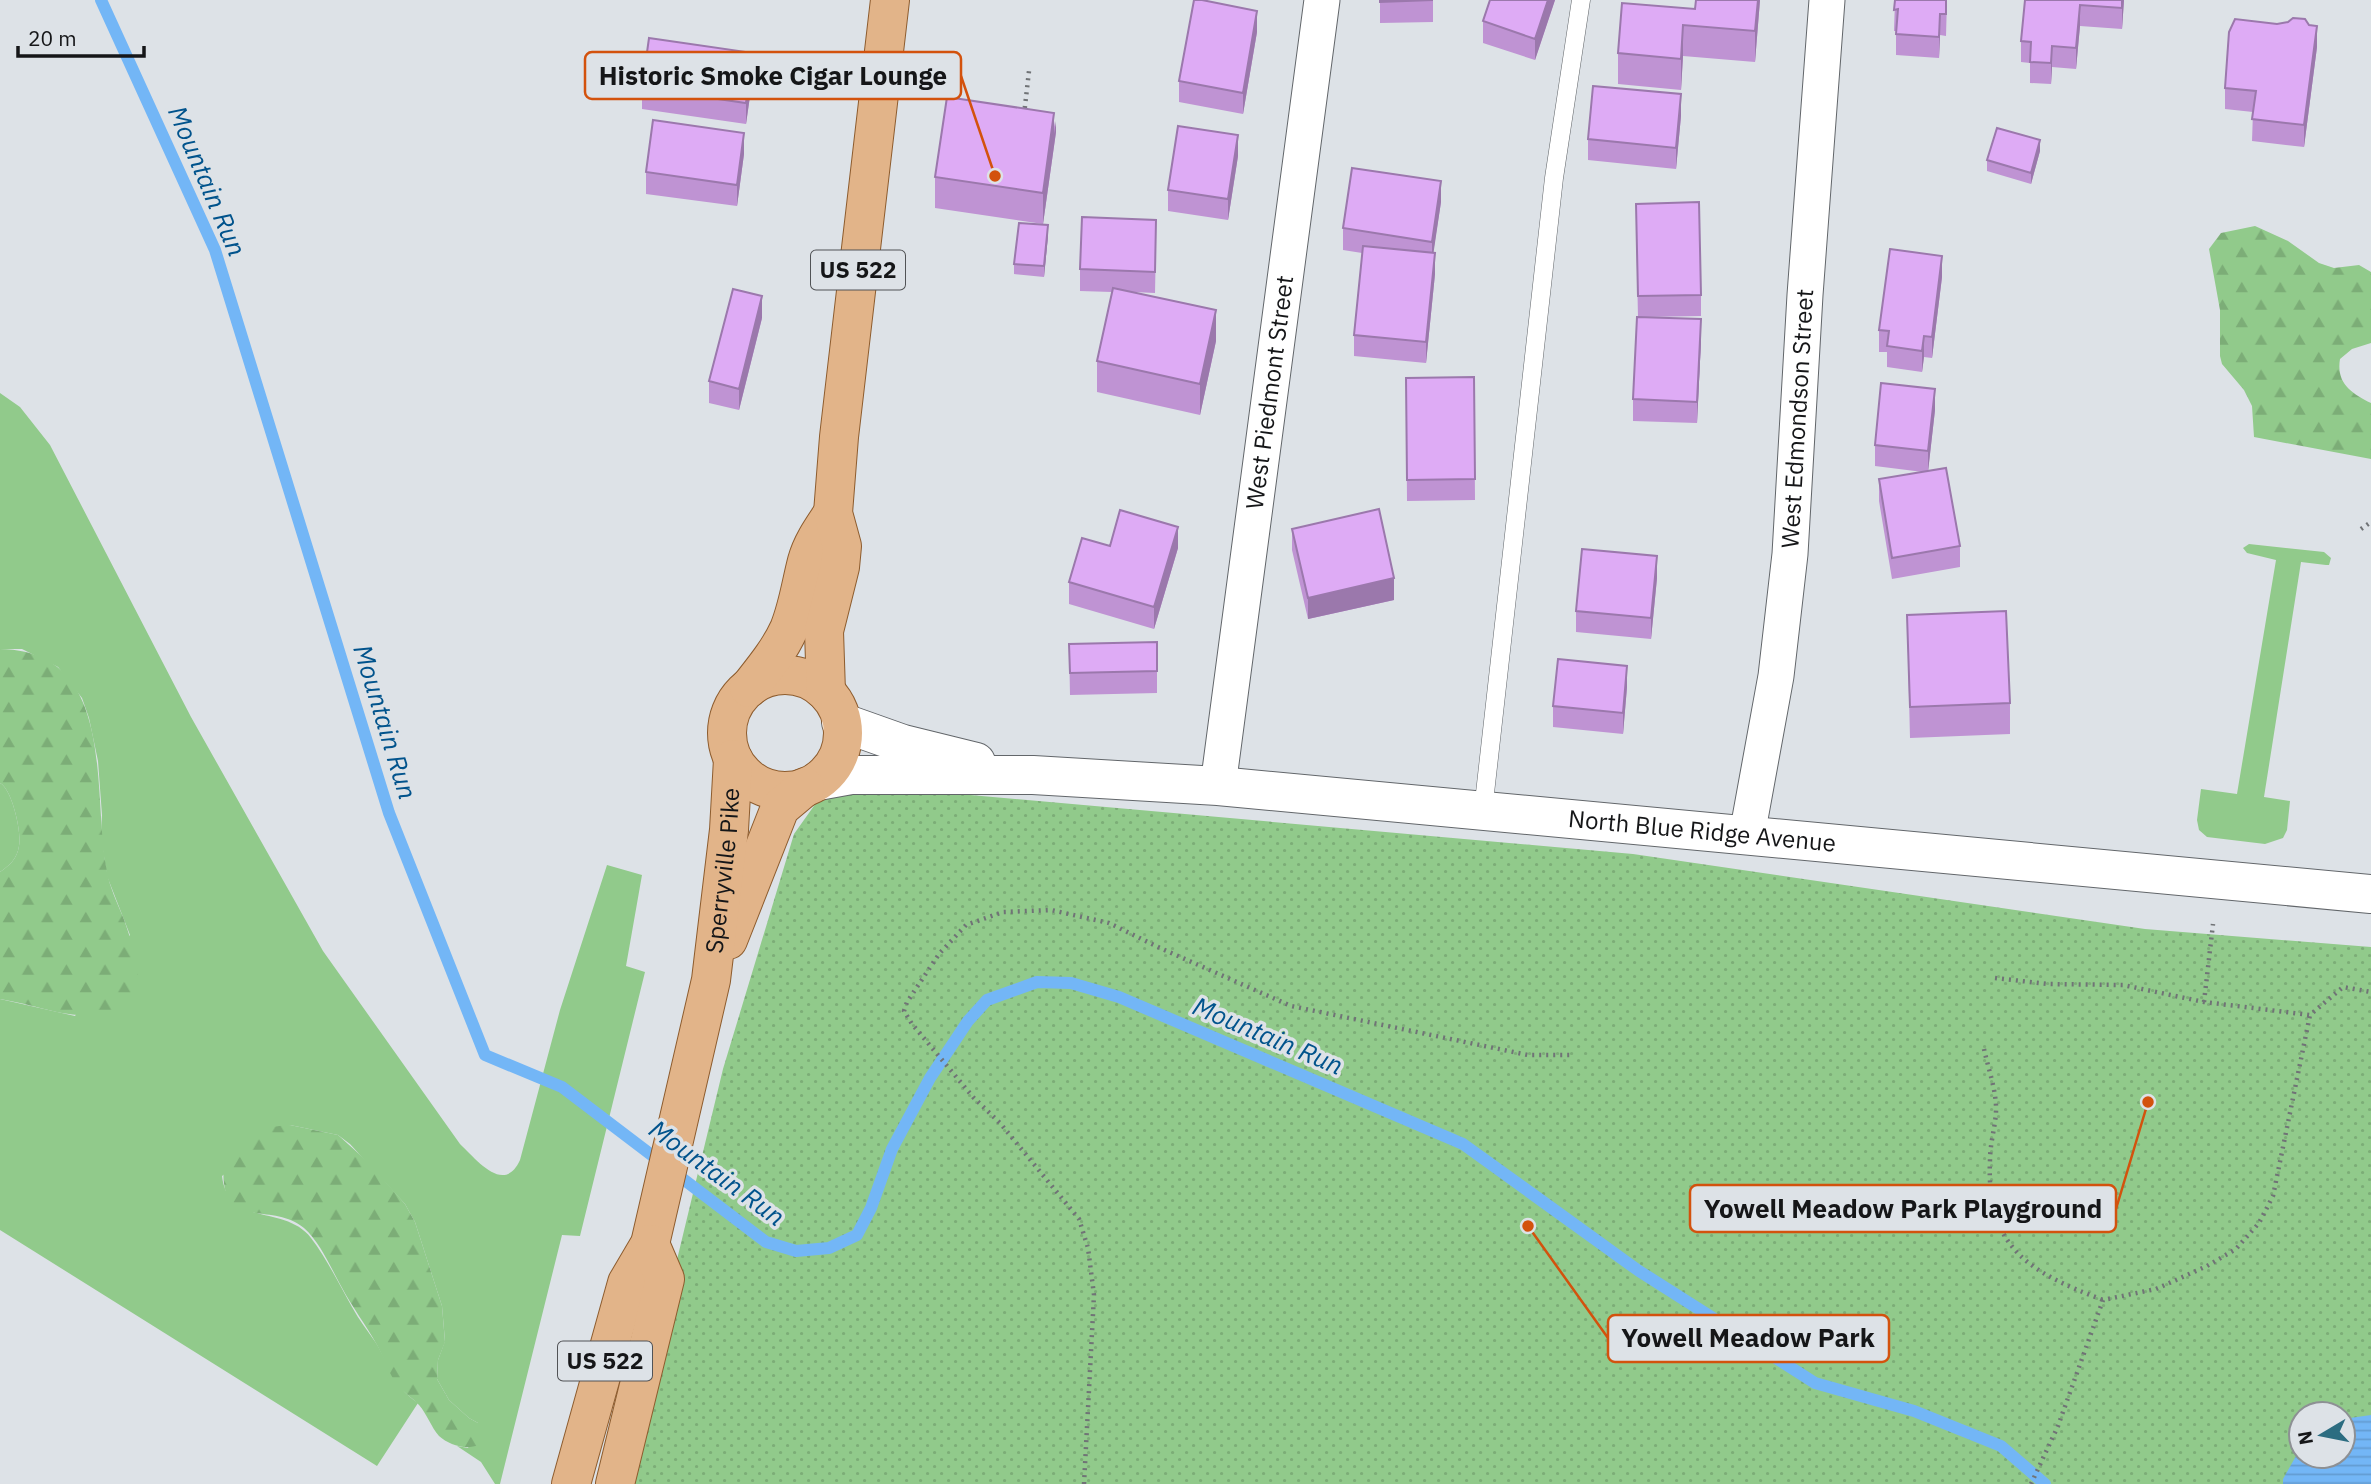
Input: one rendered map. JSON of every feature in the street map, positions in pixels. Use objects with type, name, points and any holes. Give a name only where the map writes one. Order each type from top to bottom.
[{"type":"main road","name":"US 522","points":[[811,784],[829,771],[842,744],[833,707],[824,631],[840,567],[842,546],[833,513],[838,437],[890,0]]},
{"type":"main road","name":"US 522","points":[[733,760],[727,734],[729,721],[739,697],[774,657],[788,631],[801,592],[807,559],[814,541],[833,513]]},
{"type":"main road","points":[[749,688],[772,676],[785,675],[808,680],[833,707]]},
{"type":"main road","points":[[733,760],[750,780],[762,786],[791,791],[811,784]]},
{"type":"main road","name":"Sperryville Pike","points":[[571,1484],[627,1283],[650,1244],[711,980],[729,830],[733,760]]},
{"type":"main road","name":"Sperryville Pike","points":[[711,980],[747,898],[780,808],[811,784]]},
{"type":"main road","name":"US 522","points":[[615,1484],[665,1279],[650,1244]]},
{"type":"street","name":"West Piedmont Street","points":[[1219,786],[1322,0]]},
{"type":"street","name":"West Edmondson Street","points":[[1747,835],[1776,676],[1790,554],[1805,295],[1827,0]]},
{"type":"street","name":"North Blue Ridge Avenue","points":[[833,707],[903,744],[1033,775]]},
{"type":"street","name":"North Blue Ridge Avenue","points":[[811,784],[851,775],[1033,775],[1219,786],[2371,894]]},
{"type":"lane","points":[[1483,811],[1554,178],[1581,0]]},
{"type":"path","points":[[1023,121],[1030,71]]},
{"type":"path","points":[[2361,529],[2371,522]]},
{"type":"path","points":[[1084,1484],[1094,1295],[1088,1248],[1079,1219],[912,1024],[904,1007],[939,954],[966,925],[1003,912],[1051,910],[1109,923],[1291,1006],[1528,1055],[1573,1055]]},
{"type":"path","points":[[2204,1002],[2213,924]]},
{"type":"path","points":[[1995,978],[2048,984],[2123,985],[2204,1002],[2310,1016]]},
{"type":"path","points":[[1984,1049],[1997,1110],[1990,1159],[1990,1193],[2000,1227],[2009,1245],[2031,1266],[2067,1286],[2103,1300],[2156,1289],[2207,1266],[2236,1249],[2259,1223],[2273,1195],[2310,1016],[2343,987],[2371,992]]},
{"type":"path","points":[[2031,1484],[2058,1426],[2103,1300]]},
{"type":"green space","points":[[2255,226],[2288,241],[2319,263],[2334,268],[2359,265],[2371,272],[2371,343],[2352,349],[2340,359],[2339,367],[2346,386],[2371,403],[2371,459],[2254,437],[2252,406],[2244,390],[2222,364],[2220,356],[2220,310],[2209,249],[2221,233]]},
{"type":"green space","points":[[0,393],[20,407],[50,445],[191,717],[323,951],[460,1144],[482,1165],[498,1175],[506,1175],[514,1170],[520,1160],[560,1010],[607,865],[642,875],[626,966],[645,972],[580,1236],[562,1235],[500,1484],[495,1484],[481,1462],[457,1446],[468,1448],[478,1423],[449,1400],[437,1379],[438,1360],[445,1341],[442,1306],[415,1222],[405,1204],[350,1144],[338,1135],[290,1125],[222,1176],[226,1192],[235,1203],[246,1210],[287,1221],[311,1238],[376,1343],[397,1383],[418,1403],[377,1466],[0,1230],[0,999],[75,1016],[130,935],[107,876],[101,837],[98,761],[82,698],[58,667],[22,649],[0,649]]},
{"type":"green space","points":[[2249,544],[2324,552],[2331,558],[2329,565],[2301,562],[2264,797],[2290,801],[2287,830],[2283,838],[2265,844],[2207,837],[2199,830],[2197,820],[2201,789],[2237,794],[2276,560],[2247,553],[2243,548]]},
{"type":"green space","points":[[0,649],[38,656],[65,674],[82,700],[92,732],[107,872],[136,960],[138,985],[134,1006],[98,1015],[82,1015],[0,999],[0,872],[15,858],[20,840],[12,802],[0,783]]},
{"type":"green space","points":[[0,783],[12,802],[20,840],[15,858],[0,872]]},
{"type":"green space","points":[[847,784],[1633,854],[2145,929],[2371,947],[2371,1484],[630,1484],[647,1384],[723,1069],[794,834],[816,803]]},
{"type":"green space","points":[[290,1125],[338,1135],[368,1162],[405,1204],[415,1222],[442,1306],[445,1342],[438,1360],[437,1379],[449,1400],[478,1423],[483,1432],[483,1442],[478,1445],[467,1447],[444,1440],[419,1405],[398,1386],[325,1255],[304,1228],[276,1216],[248,1212],[229,1199],[224,1184],[224,1160],[252,1134]]},
{"type":"water","points":[[2371,1415],[2371,1484],[2283,1484],[2288,1470],[2357,1470],[2357,1417]]},
{"type":"building","points":[[1194,0],[1257,11],[1243,93],[1179,81]]},
{"type":"building","points":[[1380,0],[1433,0],[1380,2]]},
{"type":"building","points":[[1490,0],[1548,0],[1535,39],[1483,21]]},
{"type":"building","points":[[1696,0],[1758,0],[1755,31],[1683,25],[1681,59],[1618,53],[1622,3],[1695,9]]},
{"type":"building","points":[[1895,0],[1946,0],[1946,14],[1940,14],[1939,37],[1896,34],[1898,9],[1894,10]]},
{"type":"building","points":[[2025,0],[2122,0],[2122,8],[2080,5],[2076,48],[2052,46],[2051,63],[2030,62],[2031,42],[2021,41]]},
{"type":"building","points":[[2293,18],[2305,19],[2309,25],[2317,26],[2304,125],[2252,119],[2256,91],[2225,88],[2229,32],[2235,19],[2277,24]]},
{"type":"building","points":[[649,38],[753,53],[746,103],[642,88]]},
{"type":"building","points":[[1593,86],[1681,94],[1676,148],[1588,139]]},
{"type":"building","points":[[947,97],[1054,113],[1043,193],[935,177]]},
{"type":"building","points":[[653,120],[744,133],[737,185],[646,172]]},
{"type":"building","points":[[1178,126],[1238,135],[1228,199],[1168,190]]},
{"type":"building","points":[[1997,128],[2040,140],[2031,173],[1987,160]]},
{"type":"building","points":[[1352,168],[1441,181],[1432,242],[1343,228]]},
{"type":"building","points":[[1699,202],[1701,295],[1638,296],[1636,204]]},
{"type":"building","points":[[1082,217],[1156,220],[1155,272],[1080,269]]},
{"type":"building","points":[[1019,223],[1048,225],[1044,266],[1014,264]]},
{"type":"building","points":[[1363,246],[1435,253],[1426,342],[1354,335]]},
{"type":"building","points":[[1890,249],[1942,256],[1932,337],[1924,336],[1922,351],[1887,346],[1889,331],[1879,330]]},
{"type":"building","points":[[1113,288],[1216,310],[1200,384],[1097,361]]},
{"type":"building","points":[[733,289],[762,296],[739,389],[709,381]]},
{"type":"building","points":[[1637,317],[1701,319],[1697,402],[1633,399]]},
{"type":"building","points":[[1474,377],[1475,479],[1407,480],[1406,378]]},
{"type":"building","points":[[1881,383],[1935,389],[1928,451],[1875,445]]},
{"type":"building","points":[[1946,468],[1960,546],[1892,558],[1879,479]]},
{"type":"building","points":[[1379,509],[1394,578],[1308,598],[1292,529]]},
{"type":"building","points":[[1120,510],[1178,527],[1154,607],[1069,582],[1082,538],[1110,546]]},
{"type":"building","points":[[1582,549],[1657,556],[1651,618],[1576,611]]},
{"type":"building","points":[[2006,611],[2010,703],[1910,707],[1907,615]]},
{"type":"building","points":[[1157,642],[1157,671],[1070,673],[1069,644]]},
{"type":"building","points":[[1558,659],[1627,666],[1623,713],[1553,706]]},
{"type":"waterway","name":"Mountain Run","points":[[101,0],[215,250],[389,813],[485,1055],[562,1087],[766,1242],[796,1251],[829,1248],[857,1235],[871,1208],[892,1149],[930,1078],[968,1021],[987,1000],[1037,982],[1071,983],[1119,997],[1463,1144],[1639,1271],[1815,1383],[1914,1411],[2001,1446],[2045,1484]]},
{"type":"place","name":"Historic Smoke Cigar Lounge","points":[[995,176]]},
{"type":"place","name":"Yowell Meadow Park Playground","points":[[2148,1102]]},
{"type":"place","name":"Yowell Meadow Park","points":[[1528,1226]]}]
